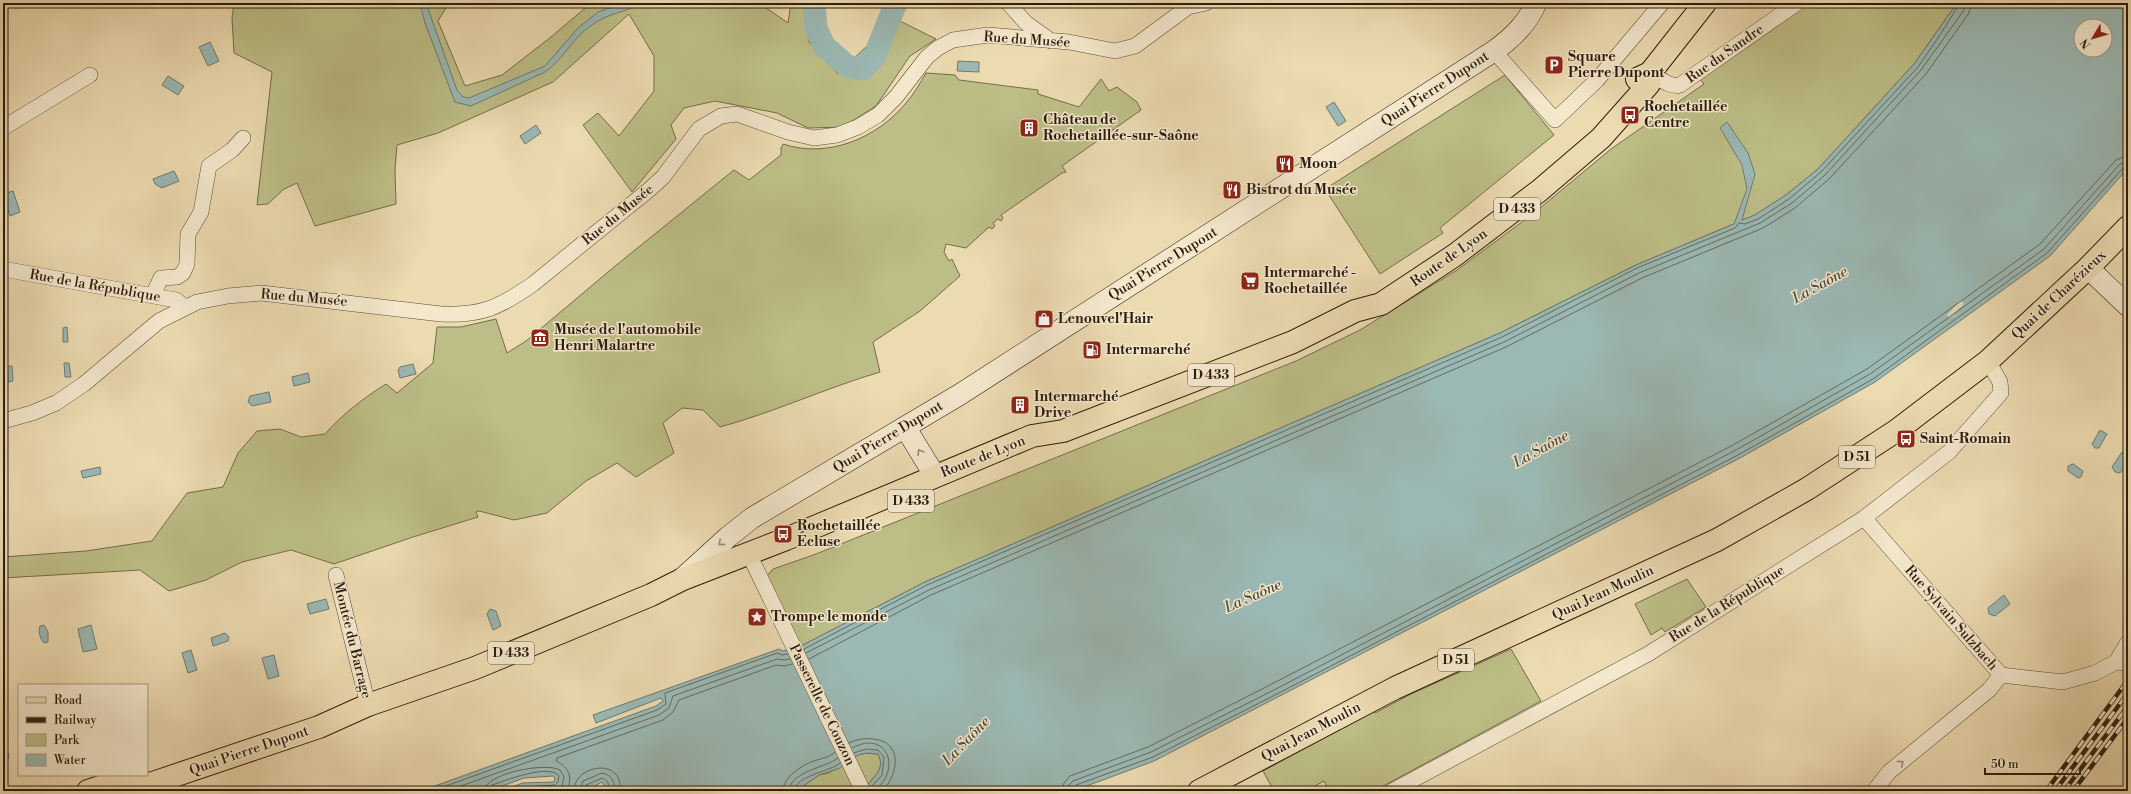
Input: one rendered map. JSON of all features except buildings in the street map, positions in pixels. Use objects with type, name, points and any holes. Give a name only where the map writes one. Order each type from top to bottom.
[{"type":"main road","name":"Route de Lyon","points":[[751,559],[786,539],[1032,436],[1063,431],[1293,342],[1355,311],[1373,295],[1443,251],[1478,226],[1562,154],[1640,76],[1650,73],[1705,3]]},
{"type":"main road","name":"Quai de Charézieux","points":[[1988,361],[2088,268],[2128,227]]},
{"type":"main road","name":"Quai Jean Moulin","points":[[1199,791],[1395,688],[1717,540],[1838,470],[1896,431],[1988,361]]},
{"type":"main road","name":"Route de Lyon","points":[[751,559],[1039,449],[1063,431]]},
{"type":"main road","name":"Quai Pierre Dupont","points":[[129,791],[319,727],[368,705],[475,668],[652,595],[682,579],[751,559]]},
{"type":"main road","name":"Quai Pierre Dupont","points":[[652,595],[680,595],[751,559]]},
{"type":"main road","name":"Quai Pierre Dupont","points":[[148,772],[315,716],[368,705]]},
{"type":"main road","points":[[88,791],[134,776]]},
{"type":"street","points":[[1008,3],[1026,23],[1052,42]]},
{"type":"street","name":"Rue du Musée","points":[[7,417],[32,413],[56,403],[84,384],[159,321],[197,302],[228,296],[261,293],[441,314],[465,315],[489,310],[512,298],[532,284],[650,189],[663,177],[699,129],[721,116],[737,114],[788,132],[814,138],[837,135],[858,127],[878,115],[896,97],[927,57],[938,48],[953,40],[988,35],[1052,42],[1069,42],[1115,51],[1135,46],[1188,5],[1206,3]]},
{"type":"street","name":"Quai Pierre Dupont","points":[[682,579],[728,537],[752,518],[959,395],[1494,51],[1520,29],[1532,12],[1536,3]]},
{"type":"street","points":[[1494,51],[1555,120],[1597,80],[1662,3]]},
{"type":"street","name":"Rue du Sandre","points":[[1650,73],[1665,83],[1676,86],[1797,3]]},
{"type":"street","points":[[3,128],[90,75]]},
{"type":"street","points":[[153,295],[161,278],[177,277],[183,273],[187,264],[188,234],[201,212],[208,166],[232,150],[243,138]]},
{"type":"street","points":[[2088,268],[2128,306]]},
{"type":"street","name":"Rue de la République","points":[[3,269],[52,279],[153,295],[176,300],[185,307]]},
{"type":"street","name":"Rue de la République","points":[[1392,791],[1648,654],[1864,518],[1949,452],[2001,394],[2000,382],[1988,361]]},
{"type":"street","points":[[905,427],[935,476]]},
{"type":"street","points":[[751,559],[745,545],[745,537],[752,518]]},
{"type":"street","name":"Rue Sylvain Sulzbach","points":[[1864,518],[2001,675],[2063,682],[2095,673],[2122,663]]},
{"type":"street","name":"Passerelle de Couzon","points":[[751,559],[863,791]]},
{"type":"street","name":"Montée du Barrage","points":[[336,575],[368,705]]},
{"type":"street","points":[[2122,663],[2128,642]]},
{"type":"street","points":[[1874,791],[1889,772],[1990,690],[2001,675]]},
{"type":"green space","points":[[234,3],[449,3],[438,21],[465,86],[502,75],[551,37],[591,3],[759,3],[788,23],[791,3],[816,3],[808,41],[838,74],[876,37],[898,20],[936,39],[910,56],[876,106],[843,127],[808,128],[777,113],[715,101],[684,108],[671,125],[676,139],[632,192],[583,125],[598,113],[619,136],[654,91],[654,56],[629,14],[553,82],[438,133],[397,145],[395,170],[396,204],[315,226],[297,183],[284,189],[268,204],[257,205],[272,72],[234,53],[232,18]]},
{"type":"green space","points":[[1803,3],[1957,3],[1914,64],[1818,169],[1786,195],[1755,215],[1636,265],[1500,333],[925,582],[801,646],[766,577],[773,569],[816,554],[1296,361],[1360,330],[1457,270],[1534,213],[1611,149],[1704,84],[1699,78]]},
{"type":"green space","points":[[926,73],[955,75],[959,80],[1038,90],[1038,94],[1079,107],[1101,79],[1109,91],[1117,87],[1137,102],[1141,110],[1062,166],[1066,172],[1062,173],[1001,215],[1003,218],[1001,221],[998,219],[993,223],[995,226],[992,229],[989,227],[966,248],[946,244],[944,252],[949,261],[952,259],[960,276],[920,311],[873,342],[880,372],[720,427],[703,410],[682,408],[663,423],[674,453],[636,477],[617,463],[586,481],[547,513],[514,520],[479,511],[476,512],[478,517],[334,564],[291,550],[242,562],[206,580],[169,591],[140,570],[3,578],[3,557],[86,551],[152,541],[187,493],[223,487],[238,453],[257,431],[280,429],[301,437],[325,434],[353,407],[386,384],[397,393],[433,363],[437,327],[461,327],[496,319],[507,353],[526,341],[614,267],[734,170],[749,180],[781,155],[781,148],[783,144],[800,148],[817,149],[834,147],[866,135],[881,126],[906,103]]},
{"type":"green space","points":[[1505,75],[1554,135],[1440,228],[1443,233],[1380,274],[1325,189]]},
{"type":"green space","points":[[1687,579],[1706,607],[1665,632],[1662,628],[1651,635],[1635,604]]},
{"type":"green space","points":[[1511,649],[1541,701],[1374,791],[1329,791],[1324,781],[1306,791],[1274,791],[1263,771],[1374,711],[1375,713],[1411,694]]},
{"type":"green space","points":[[866,753],[878,754],[880,765],[877,774],[864,791],[796,791],[819,775],[829,773],[858,755]]},
{"type":"water","points":[[420,3],[426,3],[457,90],[463,97],[469,98],[545,66],[578,28],[598,12],[622,3],[643,3],[610,15],[596,22],[583,32],[557,62],[545,72],[471,106],[455,102],[425,23]]},
{"type":"water","points":[[809,3],[819,3],[825,40],[832,50],[825,57],[816,44],[811,32]]},
{"type":"water","name":"La Saône","points":[[1957,3],[2128,3],[2128,168],[2050,256],[1875,382],[1740,458],[1154,761],[1073,791],[864,791],[877,774],[880,765],[878,754],[867,753],[858,755],[840,768],[819,775],[796,791],[600,791],[606,788],[602,782],[586,791],[503,791],[522,783],[554,782],[555,778],[553,776],[524,778],[489,791],[421,791],[656,706],[663,701],[661,698],[596,723],[593,715],[779,649],[783,651],[801,646],[925,582],[1500,333],[1636,265],[1734,224],[1747,189],[1742,165],[1720,128],[1727,122],[1748,153],[1755,174],[1742,220],[1755,215],[1786,195],[1818,169],[1914,64]]},
{"type":"water","points":[[897,9],[882,50],[876,61],[862,75],[854,76],[839,69],[832,63],[841,56],[854,61],[866,58],[876,45],[887,17]]},
{"type":"water","points":[[210,42],[219,61],[208,66],[199,47]]},
{"type":"water","points":[[958,61],[979,62],[979,72],[957,71]]},
{"type":"water","points":[[168,76],[184,86],[178,95],[162,85]]},
{"type":"water","points":[[1334,102],[1346,121],[1338,126],[1326,107]]},
{"type":"water","points":[[536,125],[541,133],[525,144],[520,136]]},
{"type":"water","points":[[174,171],[179,181],[162,188],[155,184],[153,179]]},
{"type":"water","points":[[13,191],[20,212],[10,216],[3,194]]},
{"type":"water","points":[[67,327],[68,342],[63,342],[63,328]]},
{"type":"water","points":[[64,363],[69,363],[71,377],[65,377]]},
{"type":"water","points":[[413,364],[416,374],[400,378],[398,370],[400,367]]},
{"type":"water","points":[[7,366],[12,366],[13,381],[8,382]]},
{"type":"water","points":[[308,373],[310,382],[294,386],[292,377]]},
{"type":"water","points":[[269,392],[271,402],[252,406],[248,402],[250,396]]},
{"type":"water","points":[[2100,430],[2107,434],[2099,448],[2095,448],[2092,444]]},
{"type":"water","points":[[2122,452],[2128,456],[2128,462],[2120,473],[2115,472],[2112,467]]},
{"type":"water","points":[[2073,464],[2083,471],[2081,477],[2078,478],[2068,471],[2068,466]]},
{"type":"water","points":[[100,467],[101,474],[83,478],[81,471]]},
{"type":"water","points":[[2004,595],[2010,604],[1995,616],[1989,614],[1988,608]]},
{"type":"water","points":[[326,599],[329,609],[310,614],[307,604]]},
{"type":"water","points":[[490,609],[496,611],[501,626],[493,630],[487,614]]},
{"type":"water","points":[[44,625],[48,632],[48,642],[44,643],[40,637],[39,630],[40,626]]},
{"type":"water","points":[[91,625],[97,649],[83,652],[78,629]]},
{"type":"water","points":[[225,633],[229,637],[228,641],[213,646],[211,638]]},
{"type":"water","points":[[191,650],[197,670],[188,673],[182,653]]},
{"type":"water","points":[[274,655],[279,676],[268,679],[262,658]]},
{"type":"water","points":[[6,743],[9,758],[3,759],[3,744]]},
{"type":"pier","points":[[1961,300],[1964,304],[1953,314],[1959,322],[1953,315],[1949,318],[1947,315]]},
{"type":"waterway","points":[[814,3],[816,28],[824,46],[847,66],[863,69],[874,57],[896,3]]},
{"type":"railway","points":[[2046,791],[2128,680]]},
{"type":"railway","points":[[2055,791],[2128,693]]},
{"type":"railway","points":[[2064,791],[2128,706]]},
{"type":"railway","points":[[2073,791],[2128,718]]},
{"type":"place","name":"Square Pierre Dupont","points":[[1554,65]]},
{"type":"place","name":"Rochetaillée Centre","points":[[1630,115]]},
{"type":"place","name":"Château de Rochetaillée-sur-Saône","points":[[1029,128]]},
{"type":"place","name":"Moon","points":[[1285,164]]},
{"type":"place","name":"Bistrot du Musée","points":[[1232,190]]},
{"type":"place","name":"Intermarché - Rochetaillée","points":[[1250,281]]},
{"type":"place","name":"Lenouvel'Hair","points":[[1044,319]]},
{"type":"place","name":"Musée de l'automobile Henri Malartre","points":[[540,338]]},
{"type":"place","name":"Intermarché","points":[[1092,350]]},
{"type":"place","name":"Intermarché Drive","points":[[1020,405]]},
{"type":"place","name":"Saint-Romain","points":[[1906,439]]},
{"type":"place","name":"Rochetaillée Écluse","points":[[783,534]]},
{"type":"place","name":"Trompe le monde","points":[[757,617]]}]
